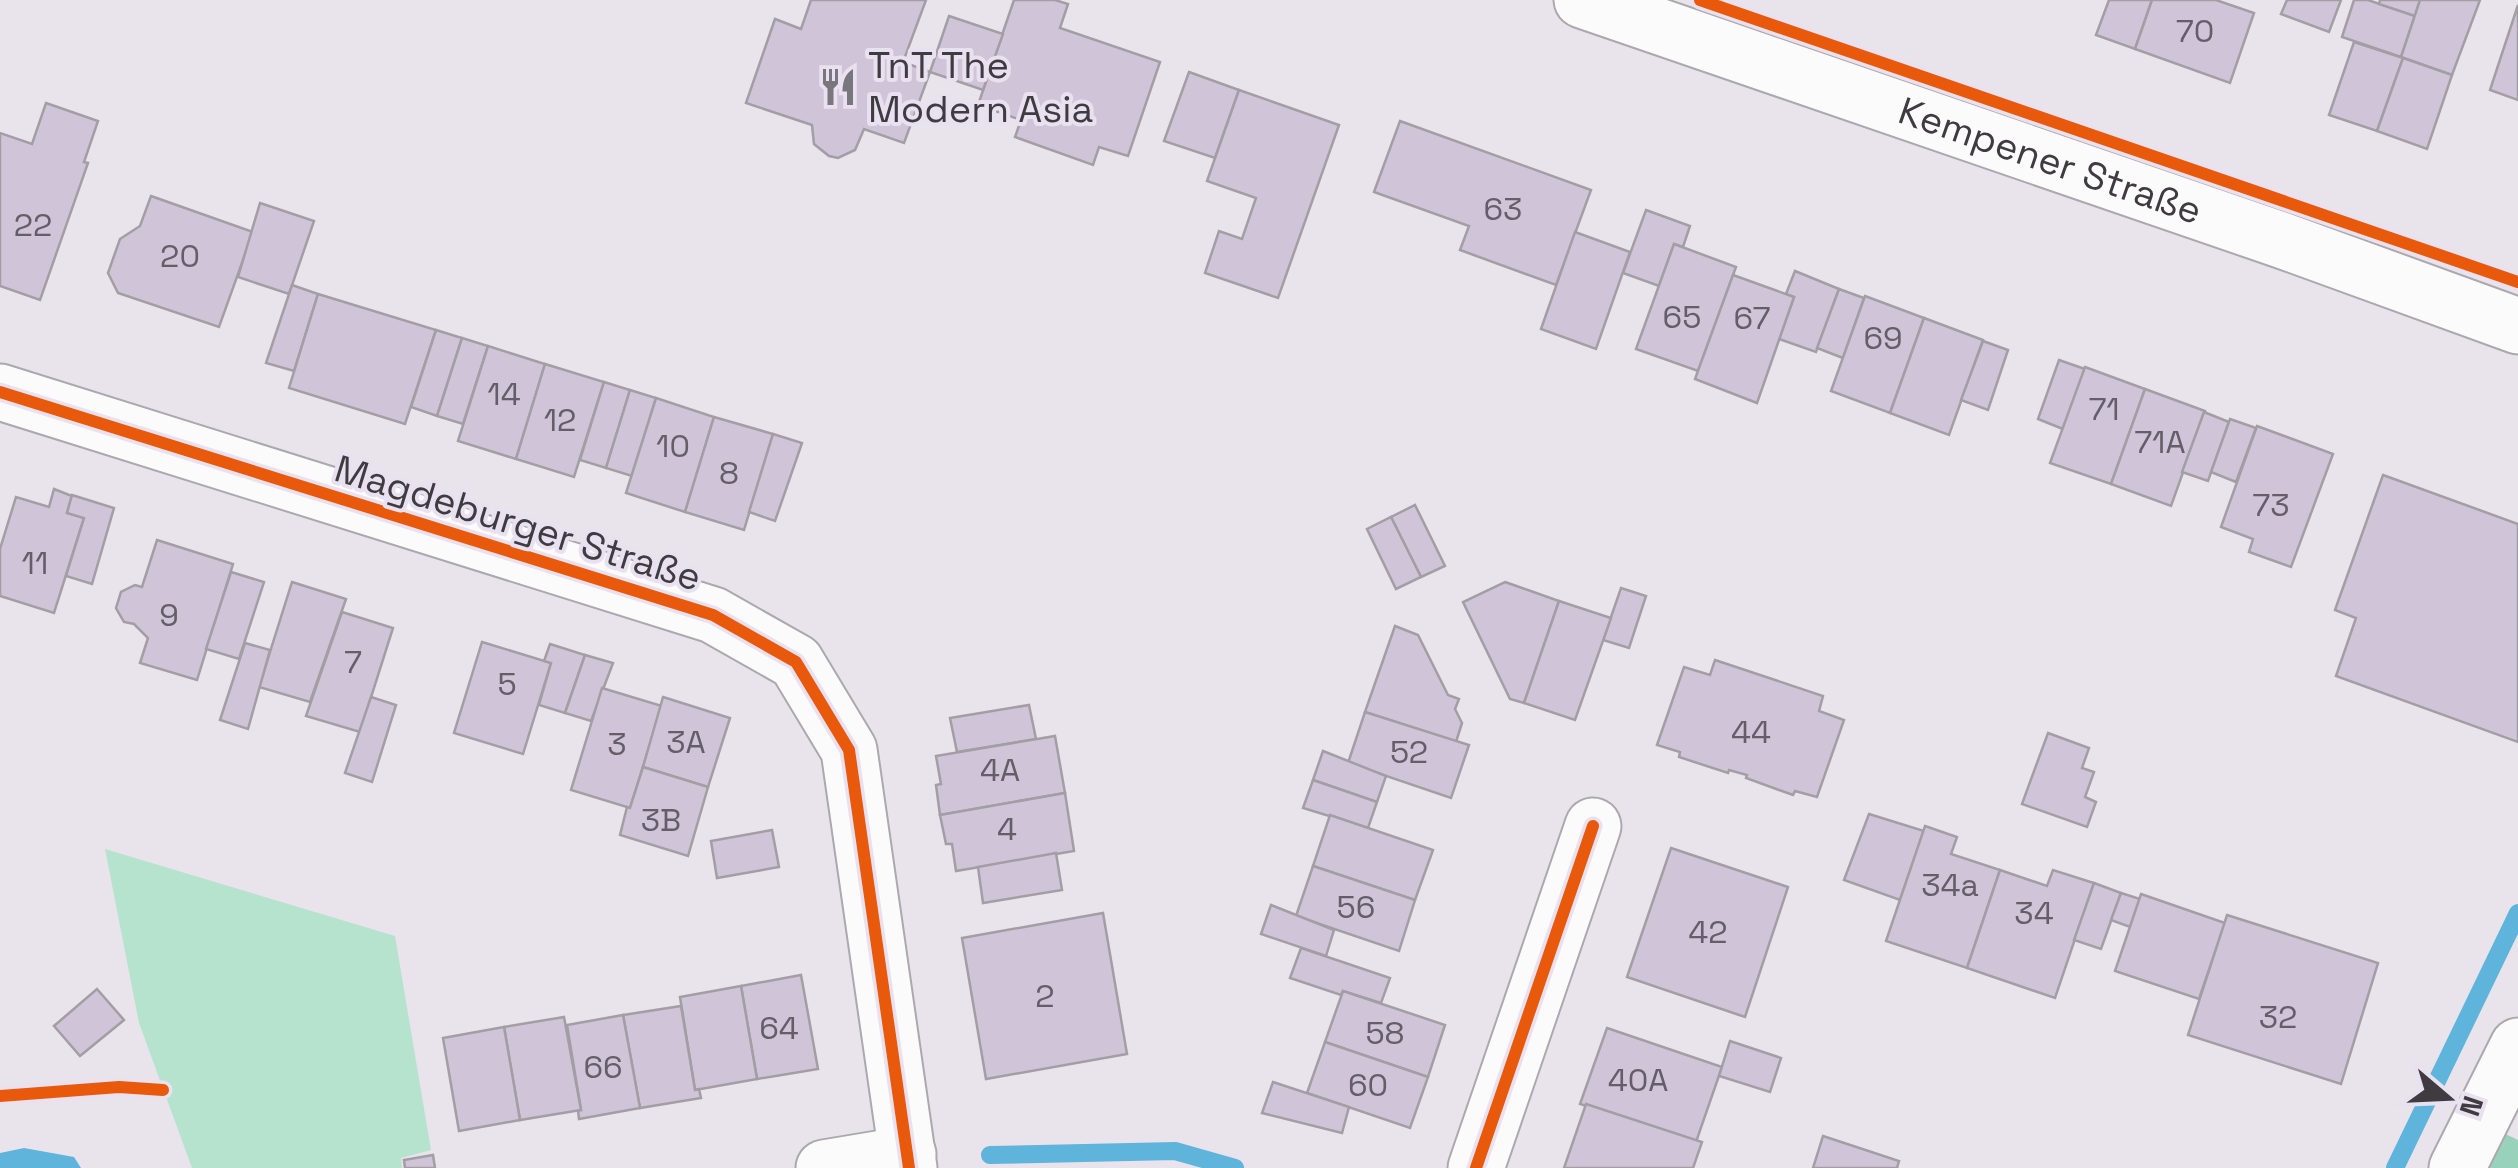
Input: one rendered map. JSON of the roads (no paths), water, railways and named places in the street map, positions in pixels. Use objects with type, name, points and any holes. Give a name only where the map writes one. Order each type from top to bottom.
[{"type":"street","name":"Kempener Straße","points":[[1582,0],[2518,326]]},
{"type":"street","name":"Magdeburger Straße","points":[[0,392],[713,614],[796,662],[848,750],[909,1161]]},
{"type":"street","points":[[1476,1168],[1593,826]]},
{"type":"street","points":[[2457,1168],[2518,1046]]},
{"type":"street","points":[[824,1168],[909,1161]]},
{"type":"water","points":[[24,1148],[74,1157],[81,1168],[0,1168],[0,1153]]},
{"type":"waterway","points":[[2395,1168],[2518,913]]},
{"type":"waterway","points":[[990,1155],[1175,1151],[1235,1168]]},
{"type":"place","name":"TnT The Modern Asia","points":[[838,87]]}]
